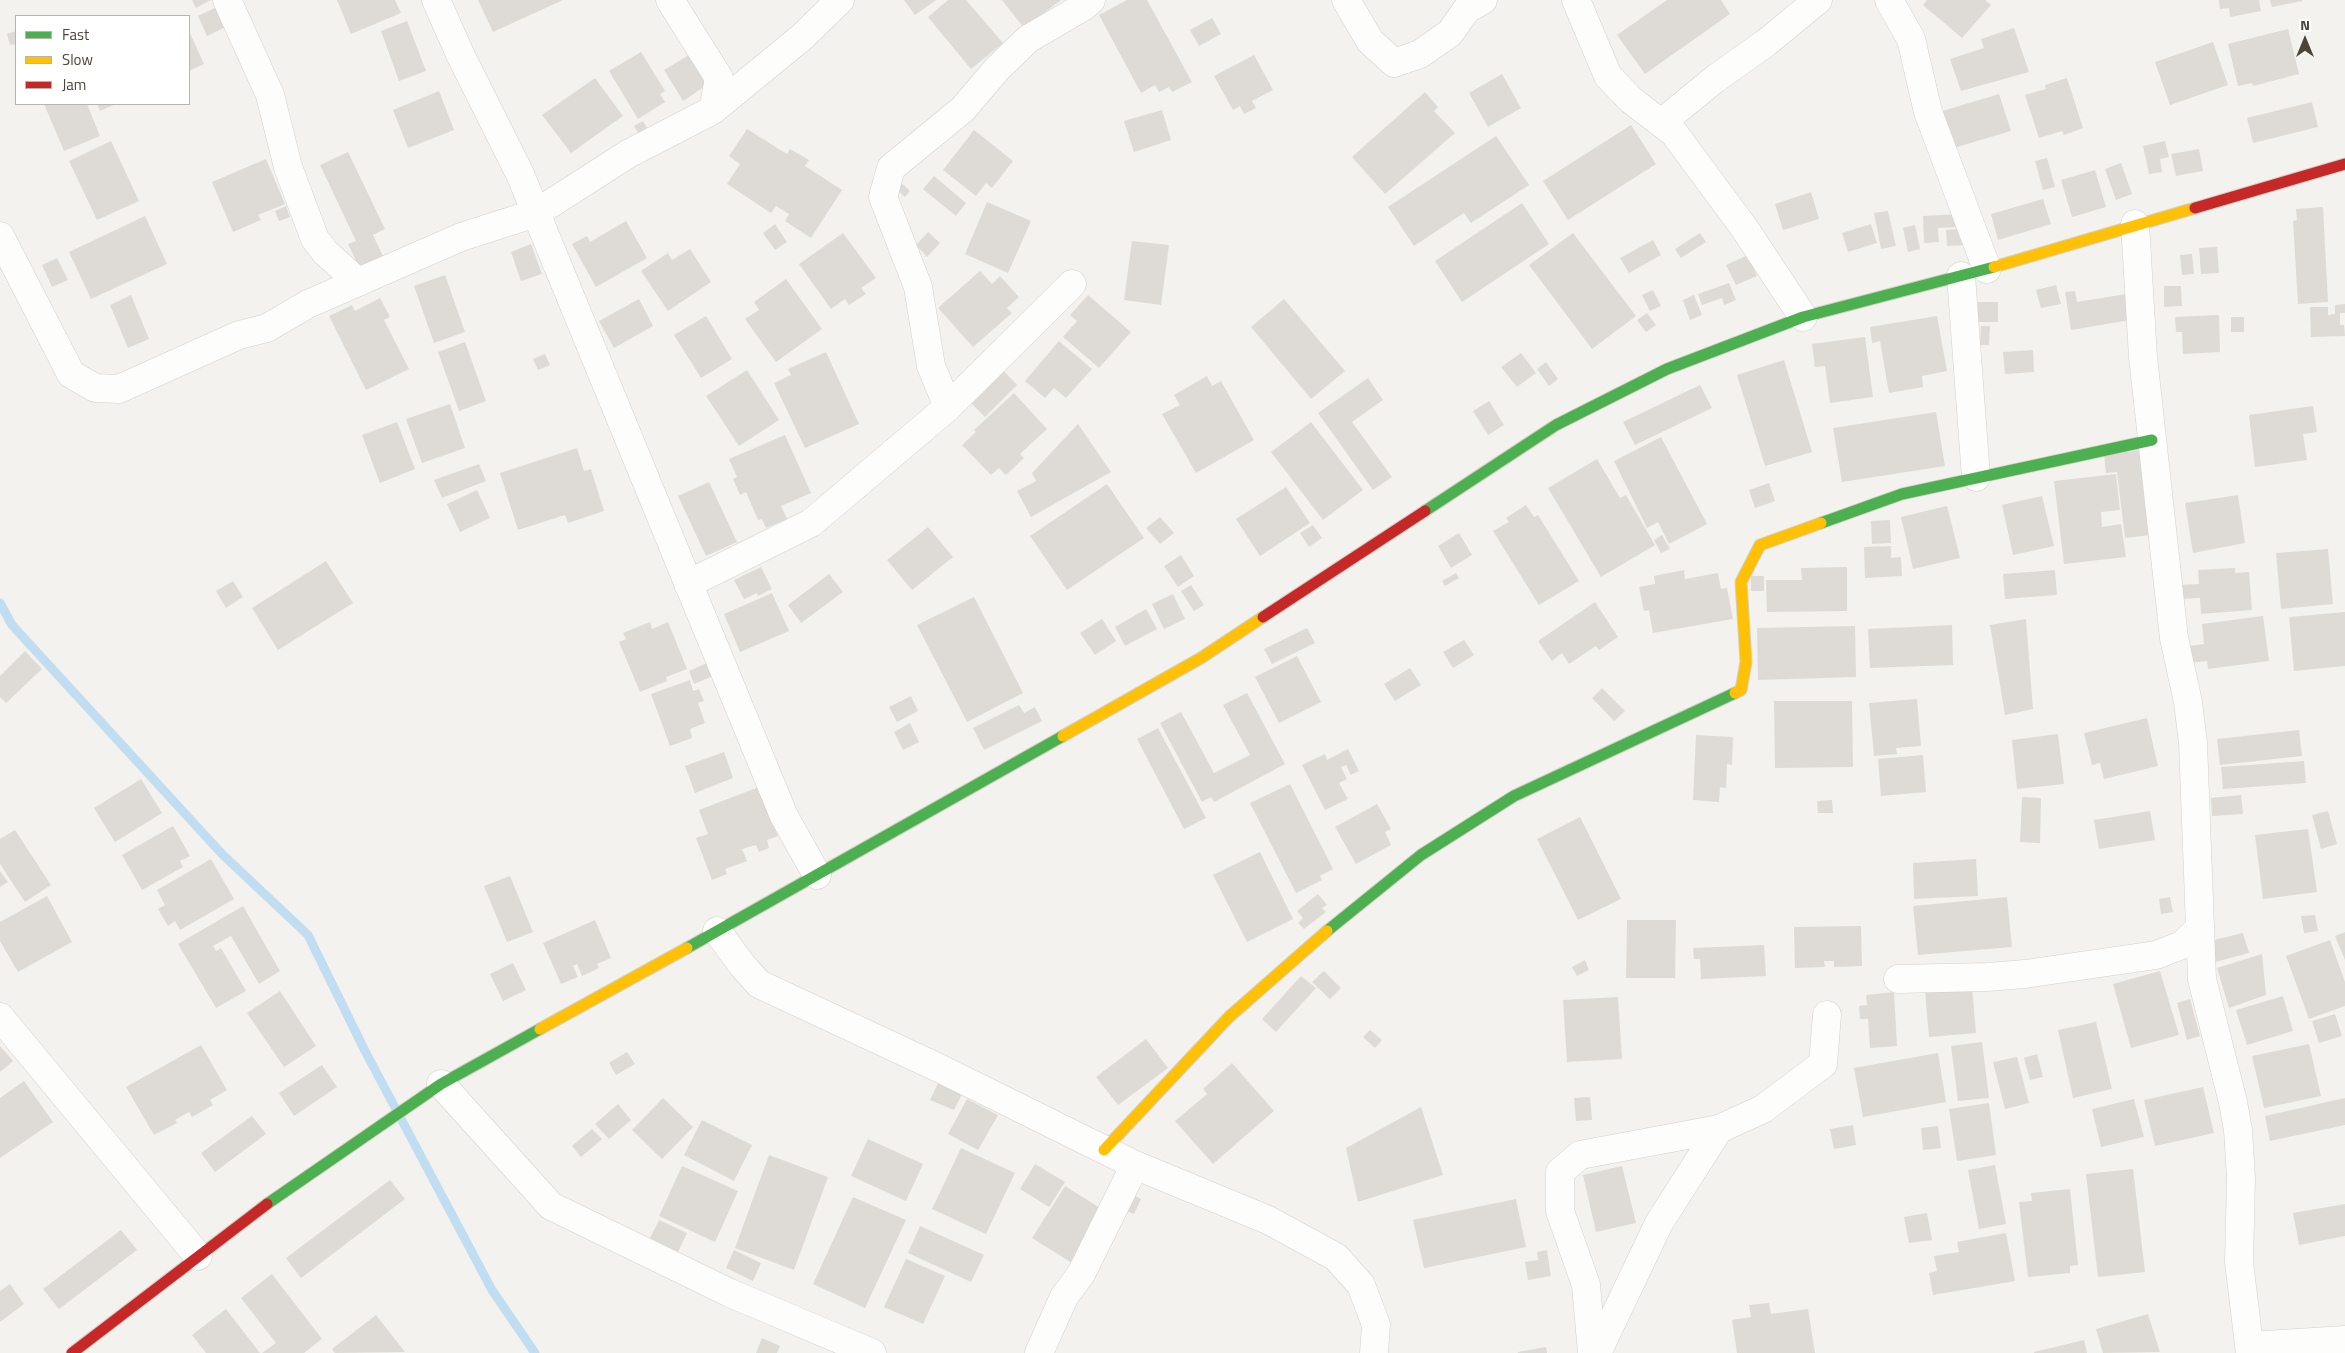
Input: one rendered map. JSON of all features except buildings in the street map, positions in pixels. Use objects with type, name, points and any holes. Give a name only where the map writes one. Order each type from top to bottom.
[{"type":"street","points":[[227,0],[270,95],[288,167],[315,239],[358,282]]},
{"type":"street","points":[[436,0],[460,54],[520,174],[784,816],[817,875]]},
{"type":"street","points":[[670,0],[719,78],[713,110]]},
{"type":"street","points":[[0,236],[71,374],[95,388],[119,389],[239,336],[268,328],[308,304],[461,237],[536,213],[628,154],[713,110],[802,37],[840,0]]},
{"type":"street","points":[[948,408],[931,366],[918,287],[883,197],[891,168],[963,109],[997,69],[1028,38],[1083,7],[1091,0]]},
{"type":"street","points":[[1346,0],[1370,41],[1394,63],[1420,54],[1450,33],[1467,8],[1483,0]]},
{"type":"street","points":[[1576,0],[1608,76],[1631,100],[1674,133],[1739,221],[1803,317]]},
{"type":"street","points":[[1661,123],[1715,79],[1767,42],[1818,0]]},
{"type":"street","points":[[1889,0],[1911,40],[1928,112],[1974,273],[1976,477]]},
{"type":"street","points":[[72,1353],[261,1208],[430,1091],[1201,658],[1556,425],[1666,369],[1803,317],[1974,273],[2135,224],[2345,164]]},
{"type":"street","points":[[2135,224],[2143,357],[2174,638],[2188,702],[2193,744],[2202,979],[2229,1085],[2238,1130],[2241,1178],[2238,1262],[2249,1349],[2345,1340]]},
{"type":"street","points":[[688,584],[811,523],[948,408],[1072,284]]},
{"type":"street","points":[[1104,1150],[1229,1017],[1304,950],[1421,855],[1514,796],[1707,708],[1741,690],[1746,662],[1741,582],[1760,545],[1902,494],[2152,440]]},
{"type":"street","points":[[1898,979],[1987,978],[2156,955],[2182,945],[2200,929]]},
{"type":"street","points":[[717,931],[742,965],[760,984],[941,1068],[1135,1165],[1268,1220],[1336,1257],[1362,1285],[1376,1325],[1374,1353]]},
{"type":"street","points":[[1592,1353],[1586,1285],[1560,1210],[1560,1172],[1580,1155],[1719,1129],[1763,1108],[1823,1064],[1827,1015]]},
{"type":"street","points":[[0,1016],[198,1256]]},
{"type":"street","points":[[430,1091],[551,1206],[730,1292],[872,1353]]},
{"type":"street","points":[[1597,1353],[1659,1223],[1719,1129]]},
{"type":"street","points":[[1039,1353],[1064,1297],[1081,1274],[1135,1165]]},
{"type":"waterway","points":[[0,603],[12,625],[222,854],[308,935],[365,1051],[492,1290],[535,1353]]},
{"type":"traffic: fast","points":[[1425,511],[1556,425],[1667,369],[1803,317],[1994,267]]},
{"type":"traffic: fast","points":[[1821,523],[1902,494],[2152,440]]},
{"type":"traffic: fast","points":[[1327,931],[1421,855],[1514,796],[1735,693]]},
{"type":"traffic: fast","points":[[687,948],[1063,736]]},
{"type":"traffic: fast","points":[[267,1204],[441,1084],[540,1029]]},
{"type":"traffic: slow","points":[[1994,267],[2195,208]]},
{"type":"traffic: slow","points":[[1735,693],[1741,690],[1746,662],[1741,582],[1760,545],[1821,523]]},
{"type":"traffic: slow","points":[[1063,736],[1201,658],[1263,617]]},
{"type":"traffic: slow","points":[[1104,1150],[1229,1017],[1327,931]]},
{"type":"traffic: slow","points":[[540,1029],[687,948]]},
{"type":"traffic: jam","points":[[2195,208],[2345,164]]},
{"type":"traffic: jam","points":[[1263,617],[1425,511]]},
{"type":"traffic: jam","points":[[72,1353],[267,1204]]}]
